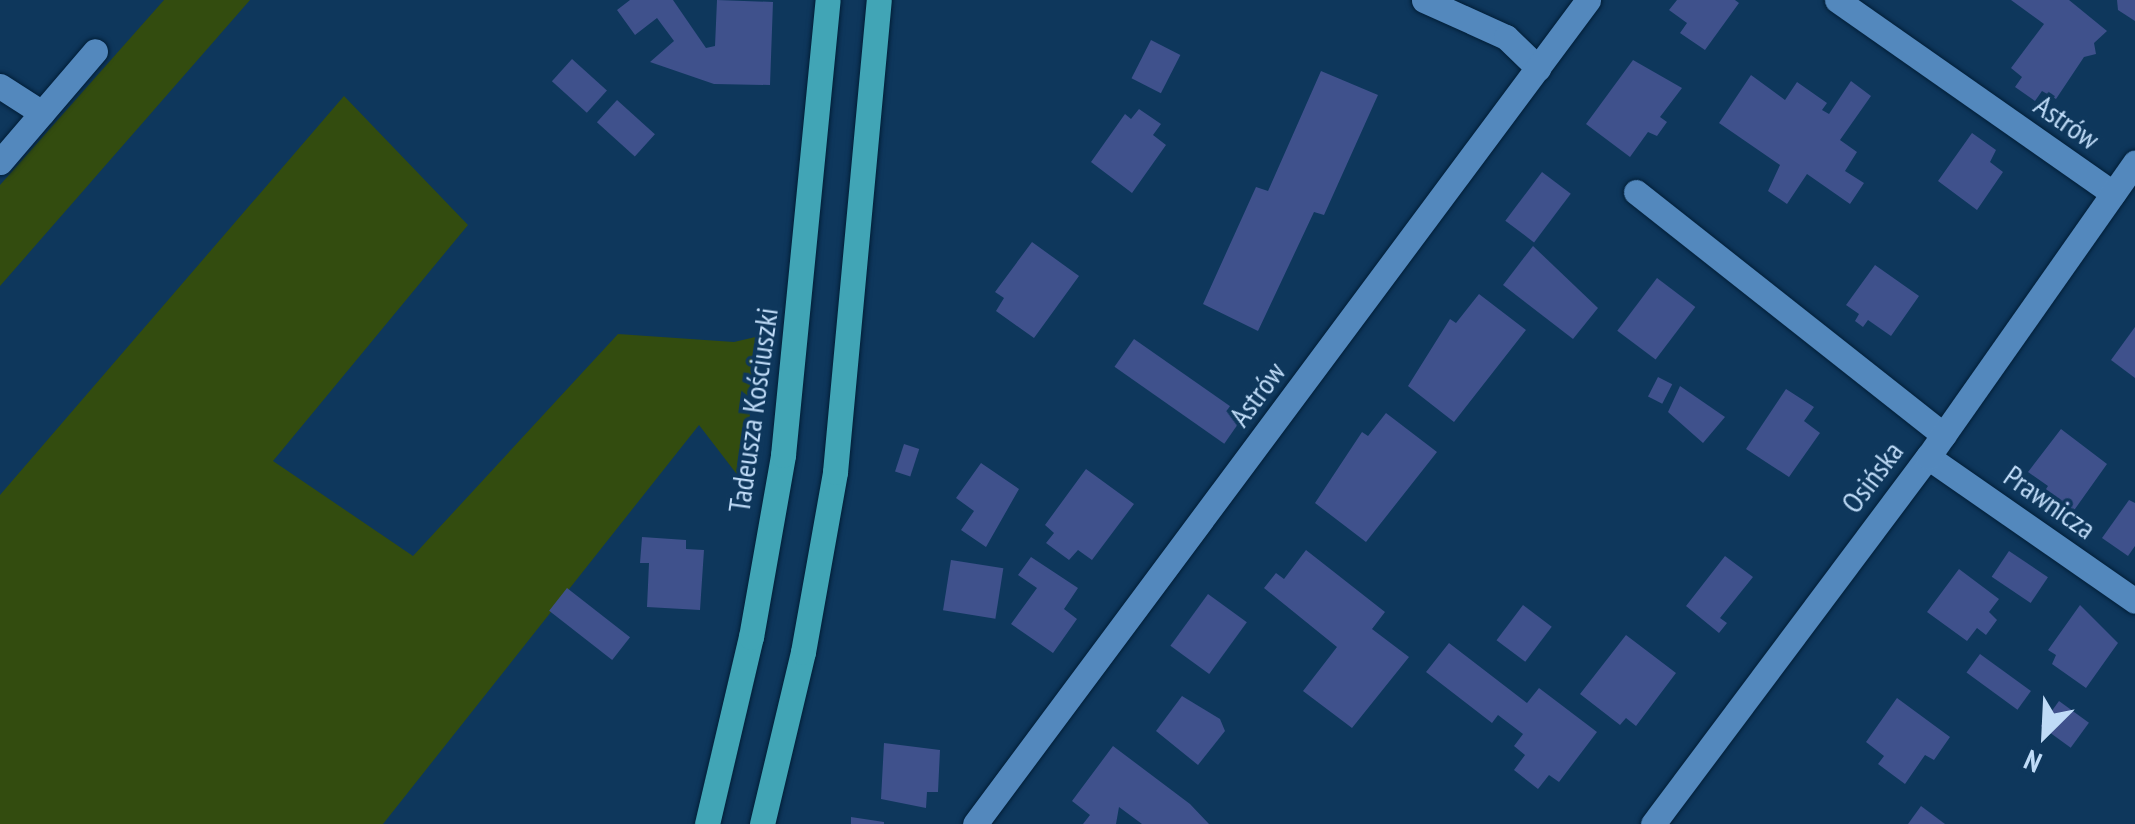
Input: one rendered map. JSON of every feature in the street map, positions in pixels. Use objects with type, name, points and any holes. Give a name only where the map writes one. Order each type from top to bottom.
[{"type":"main road","name":"Tadeusza Kościuszki","points":[[707,824],[752,636],[783,455],[828,0]]},
{"type":"main road","points":[[762,824],[803,652],[835,472],[879,0]]},
{"type":"street","points":[[1424,0],[1506,37],[1538,68]]},
{"type":"street","name":"Astrów","points":[[976,824],[1588,0]]},
{"type":"street","name":"Astrów","points":[[1837,0],[2113,194]]},
{"type":"street","points":[[2,157],[96,51]]},
{"type":"street","points":[[0,86],[42,114]]},
{"type":"street","name":"Osińska","points":[[1653,824],[1944,435],[2135,162]]},
{"type":"street","points":[[1636,192],[1944,435]]},
{"type":"street","name":"Prawnicza","points":[[1928,456],[2135,601]]},
{"type":"green space","points":[[164,0],[250,0],[0,286],[0,185]]},
{"type":"green space","points":[[344,96],[468,225],[273,461],[413,556],[618,334],[734,342],[764,335],[739,477],[699,425],[383,824],[0,824],[0,495]]},
{"type":"building","points":[[630,0],[673,0],[706,48],[715,46],[717,0],[773,2],[770,85],[714,84],[650,62],[674,41],[657,18],[635,35],[617,10]]},
{"type":"building","points":[[1677,0],[1739,3],[1705,50],[1680,33],[1687,23],[1669,10]]},
{"type":"building","points":[[2011,0],[2069,0],[2107,31],[2094,43],[2096,54],[2084,57],[2056,99],[2042,91],[2035,101],[2015,87],[2022,77],[2011,68],[2044,24]]},
{"type":"building","points":[[2117,0],[2135,0],[2135,21],[2118,10]]},
{"type":"building","points":[[1151,40],[1180,55],[1161,93],[1131,78]]},
{"type":"building","points":[[572,59],[607,90],[587,113],[552,81]]},
{"type":"building","points":[[1633,60],[1682,88],[1660,117],[1667,122],[1657,136],[1648,132],[1630,157],[1586,124]]},
{"type":"building","points":[[1321,71],[1378,95],[1324,215],[1314,212],[1258,331],[1203,304],[1256,187],[1268,191]]},
{"type":"building","points":[[1751,75],[1785,100],[1797,82],[1827,103],[1822,110],[1829,114],[1851,81],[1871,96],[1840,140],[1857,152],[1845,171],[1864,183],[1850,204],[1807,174],[1787,204],[1768,191],[1780,165],[1719,123]]},
{"type":"building","points":[[617,100],[655,134],[635,156],[597,122]]},
{"type":"building","points":[[1139,109],[1161,124],[1153,135],[1166,145],[1132,193],[1091,162],[1125,114],[1131,119]]},
{"type":"building","points":[[1972,133],[1996,150],[1990,162],[2003,172],[1977,210],[1938,181]]},
{"type":"building","points":[[1542,172],[1571,194],[1534,242],[1505,221]]},
{"type":"building","points":[[1032,242],[1079,276],[1034,338],[996,311],[1004,298],[995,292]]},
{"type":"building","points":[[1533,246],[1598,308],[1573,339],[1503,285]]},
{"type":"building","points":[[1875,265],[1919,296],[1891,336],[1868,320],[1863,327],[1855,321],[1859,314],[1846,305]]},
{"type":"building","points":[[1657,278],[1695,307],[1656,360],[1617,331]]},
{"type":"building","points":[[1479,294],[1526,330],[1454,422],[1408,386],[1450,319],[1456,323]]},
{"type":"building","points":[[2135,327],[2135,378],[2111,360]]},
{"type":"building","points":[[1134,339],[1244,416],[1224,444],[1114,367]]},
{"type":"building","points":[[1658,377],[1672,384],[1662,404],[1648,397]]},
{"type":"building","points":[[1680,386],[1725,417],[1703,443],[1668,412]]},
{"type":"building","points":[[1786,389],[1814,407],[1804,421],[1820,433],[1789,477],[1746,449]]},
{"type":"building","points":[[1386,413],[1437,452],[1366,542],[1315,503],[1362,432],[1368,436]]},
{"type":"building","points":[[2061,429],[2107,464],[2070,516],[2042,495],[2048,486],[2028,472]]},
{"type":"building","points":[[904,444],[919,449],[910,477],[895,472]]},
{"type":"building","points":[[981,463],[1019,489],[986,547],[961,530],[974,511],[956,498]]},
{"type":"building","points":[[1086,469],[1134,504],[1092,560],[1078,550],[1069,560],[1046,543],[1054,533],[1045,525]]},
{"type":"building","points":[[2129,500],[2135,503],[2135,546],[2128,556],[2102,538]]},
{"type":"building","points":[[642,537],[686,540],[686,549],[704,550],[700,610],[647,607],[649,563],[640,563]]},
{"type":"building","points":[[1306,550],[1385,612],[1372,629],[1409,657],[1352,728],[1303,691],[1337,647],[1264,588],[1276,573],[1284,579]]},
{"type":"building","points":[[2009,551],[2048,577],[2031,603],[1992,577]]},
{"type":"building","points":[[1725,556],[1753,577],[1720,618],[1727,623],[1719,633],[1686,606]]},
{"type":"building","points":[[1031,557],[1078,588],[1064,609],[1077,619],[1053,653],[1011,624],[1037,588],[1018,575]]},
{"type":"building","points":[[951,560],[1003,568],[995,619],[943,610]]},
{"type":"building","points":[[1959,569],[1999,599],[1989,612],[1997,620],[1986,635],[1977,628],[1967,641],[1927,612]]},
{"type":"building","points":[[567,588],[630,637],[612,660],[549,611]]},
{"type":"building","points":[[1208,594],[1247,622],[1209,674],[1170,646]]},
{"type":"building","points":[[1523,605],[1552,627],[1525,662],[1497,640]]},
{"type":"building","points":[[2080,605],[2118,643],[2086,688],[2052,664],[2056,655],[2048,650]]},
{"type":"building","points":[[1626,635],[1676,673],[1636,726],[1626,718],[1620,725],[1580,694]]},
{"type":"building","points":[[1449,643],[1527,703],[1539,688],[1597,732],[1559,782],[1549,775],[1538,789],[1514,770],[1525,755],[1514,746],[1523,734],[1498,715],[1492,723],[1426,672]]},
{"type":"building","points":[[1980,654],[2031,691],[2017,710],[1966,673]]},
{"type":"building","points":[[1182,696],[1220,719],[1225,731],[1198,765],[1156,731]]},
{"type":"building","points":[[1897,698],[1950,737],[1934,760],[1925,755],[1905,784],[1878,764],[1884,756],[1866,742]]},
{"type":"building","points":[[2059,701],[2089,723],[2071,748],[2041,726]]},
{"type":"building","points":[[884,743],[940,750],[938,792],[927,792],[926,808],[881,799]]},
{"type":"building","points":[[1113,746],[1190,804],[1209,824],[1142,824],[1119,807],[1116,824],[1083,824],[1090,815],[1072,801]]},
{"type":"building","points":[[1921,806],[1945,824],[1908,824]]},
{"type":"building","points":[[851,817],[884,822],[884,824],[851,824]]}]
